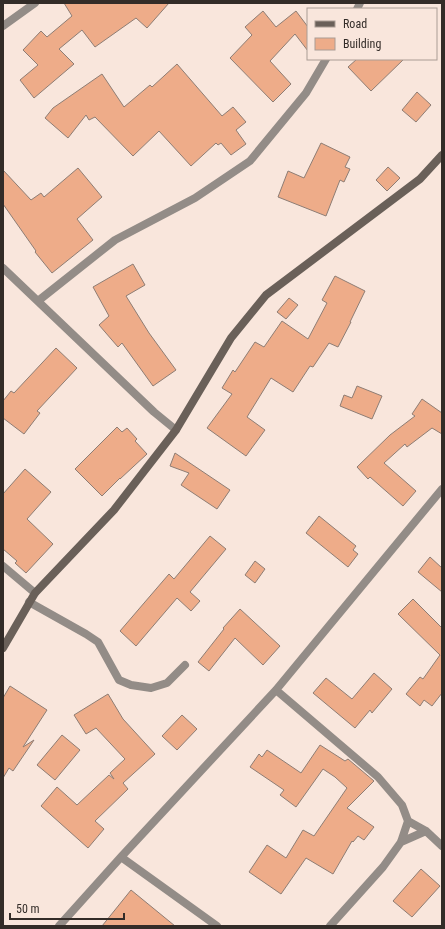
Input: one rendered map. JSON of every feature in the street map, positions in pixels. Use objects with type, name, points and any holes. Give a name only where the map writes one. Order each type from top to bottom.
[{"type":"street","points":[[3,26],[35,3]]},
{"type":"street","points":[[38,301],[115,240],[195,198],[250,161],[306,93],[325,60]]},
{"type":"street","points":[[3,648],[29,602],[36,593],[114,510],[176,430],[231,338],[266,295],[420,179],[442,155]]},
{"type":"street","points":[[3,268],[154,412],[176,430]]},
{"type":"street","points":[[59,926],[276,690],[442,489]]},
{"type":"street","points":[[3,566],[36,593]]},
{"type":"street","points":[[29,602],[98,642],[119,680],[131,685],[151,688],[167,683],[185,665]]},
{"type":"street","points":[[276,690],[378,778],[402,805],[408,821],[401,842],[383,867],[330,926]]},
{"type":"street","points":[[408,821],[426,831],[442,846]]},
{"type":"street","points":[[401,842],[426,831]]},
{"type":"street","points":[[121,857],[217,926]]},
{"type":"building","points":[[64,3],[169,3],[147,28],[136,18],[95,47],[82,30],[59,49],[74,64],[34,98],[20,80],[38,65],[23,50],[41,31],[47,37],[72,16]]},
{"type":"building","points":[[263,11],[276,27],[296,11],[307,26],[307,50],[295,34],[270,61],[291,84],[273,102],[230,58],[252,35],[245,27]]},
{"type":"building","points":[[356,60],[403,60],[371,91],[348,67]]},
{"type":"building","points":[[177,64],[222,116],[233,107],[246,122],[236,130],[246,144],[231,155],[221,143],[218,145],[216,143],[191,166],[159,131],[133,156],[95,117],[89,120],[86,115],[68,138],[45,118],[53,108],[102,74],[124,107],[150,85],[152,87]]},
{"type":"building","points":[[417,92],[431,105],[416,122],[402,110]]},
{"type":"building","points":[[321,143],[350,157],[345,167],[350,169],[344,182],[340,180],[326,216],[278,197],[288,171],[304,178]]},
{"type":"building","points":[[388,167],[400,178],[387,191],[376,180]]},
{"type":"building","points":[[78,168],[102,197],[77,219],[93,240],[52,273],[35,252],[36,251],[3,204],[3,170],[31,200],[41,193],[44,197]]},
{"type":"building","points":[[133,264],[145,285],[126,296],[149,333],[176,370],[153,386],[122,343],[118,347],[99,325],[109,316],[93,287]]},
{"type":"building","points":[[335,276],[365,291],[351,322],[338,347],[329,343],[313,367],[310,366],[293,392],[271,378],[247,417],[265,430],[246,456],[207,428],[232,394],[222,388],[233,370],[235,372],[255,342],[264,347],[282,321],[308,339],[327,303],[322,300]]},
{"type":"building","points":[[289,298],[298,305],[286,319],[277,312]]},
{"type":"building","points":[[56,348],[77,368],[37,411],[40,413],[24,434],[3,418],[3,401],[11,391],[14,393]]},
{"type":"building","points":[[357,386],[382,396],[372,419],[340,406],[344,395],[352,398]]},
{"type":"building","points":[[422,399],[442,413],[442,434],[432,428],[407,447],[405,444],[384,463],[416,491],[403,506],[370,477],[368,479],[357,467],[390,435],[415,416],[412,414]]},
{"type":"building","points":[[117,427],[122,432],[127,428],[137,439],[135,441],[147,454],[102,496],[75,469]]},
{"type":"building","points":[[175,453],[230,490],[217,509],[181,485],[189,473],[170,466]]},
{"type":"building","points":[[25,469],[51,492],[27,519],[53,544],[26,573],[15,563],[17,561],[3,549],[3,494]]},
{"type":"building","points":[[319,516],[356,546],[353,550],[358,554],[348,567],[306,533]]},
{"type":"building","points":[[210,536],[226,549],[190,592],[200,601],[191,611],[177,598],[136,646],[120,631],[169,574],[174,579]]},
{"type":"building","points":[[430,557],[442,568],[442,592],[418,572]]},
{"type":"building","points":[[255,561],[265,569],[255,583],[245,575]]},
{"type":"building","points":[[413,599],[442,628],[442,693],[432,706],[424,700],[420,706],[406,694],[420,677],[423,679],[440,655],[398,614]]},
{"type":"building","points":[[240,609],[280,646],[263,665],[235,638],[209,671],[198,662],[224,629],[223,628]]},
{"type":"building","points":[[374,673],[392,689],[372,713],[370,710],[355,728],[313,693],[326,678],[352,699]]},
{"type":"building","points":[[10,686],[47,710],[23,747],[34,740],[13,771],[9,768],[3,778],[3,698]]},
{"type":"building","points":[[108,694],[123,719],[155,754],[123,783],[128,789],[95,821],[104,829],[88,848],[41,806],[57,787],[77,805],[109,775],[114,779],[110,773],[125,759],[96,728],[86,734],[74,715]]},
{"type":"building","points":[[182,715],[197,729],[177,750],[162,736]]},
{"type":"building","points":[[62,735],[80,750],[55,780],[37,765]]},
{"type":"building","points":[[320,745],[345,761],[348,759],[374,781],[347,808],[374,827],[364,840],[358,836],[353,842],[352,841],[333,874],[306,858],[281,894],[249,872],[267,845],[286,858],[303,830],[314,836],[347,788],[323,769],[296,807],[280,795],[284,790],[250,767],[259,754],[262,757],[267,750],[301,773]]},
{"type":"building","points":[[421,869],[440,886],[412,917],[393,901]]},
{"type":"building","points":[[131,890],[175,926],[102,926]]}]
